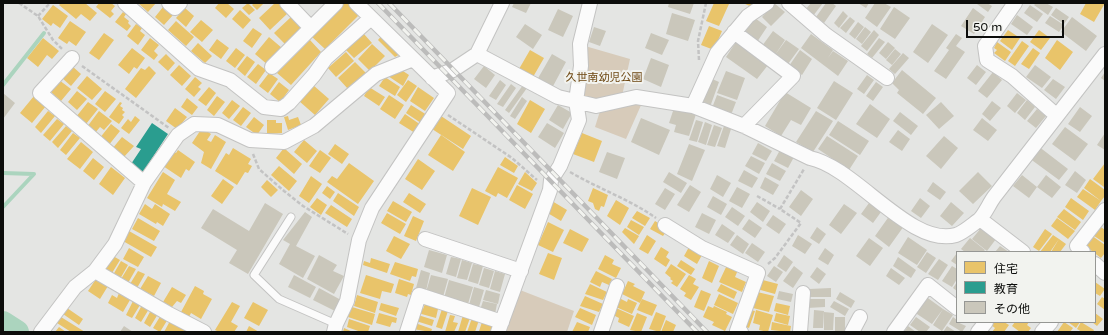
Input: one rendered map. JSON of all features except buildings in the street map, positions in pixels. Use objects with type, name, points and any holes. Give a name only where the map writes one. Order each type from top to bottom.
[{"type":"street","points":[[125,3],[199,69],[230,80],[264,107],[281,108],[289,103],[326,58],[371,18]]},
{"type":"street","points":[[169,3],[175,8],[180,3]]},
{"type":"street","points":[[287,3],[311,28]]},
{"type":"street","points":[[272,67],[336,3]]},
{"type":"street","points":[[335,328],[347,301],[359,240],[372,208],[448,93],[356,3]]},
{"type":"street","points":[[432,78],[453,70],[477,54],[502,3]]},
{"type":"street","points":[[407,332],[419,294],[500,327],[550,190],[551,180],[560,166],[579,120],[576,100],[581,66],[580,44],[590,3]]},
{"type":"street","points":[[693,106],[704,78],[717,53],[748,16],[767,3]]},
{"type":"street","points":[[789,3],[826,35],[887,78]]},
{"type":"street","points":[[1015,3],[985,46],[986,60],[1012,76],[1056,115]]},
{"type":"street","points":[[734,32],[793,76],[744,126]]},
{"type":"street","points":[[477,54],[558,97],[576,100],[596,106],[636,97],[693,106],[744,126],[810,158],[821,160],[906,221],[925,232],[939,236],[956,235],[980,219],[994,196],[1105,54]]},
{"type":"street","points":[[72,58],[40,94],[144,183]]},
{"type":"street","points":[[41,332],[75,286],[95,271],[115,244],[144,183],[178,135],[194,124],[218,125],[250,140],[284,142],[314,126],[376,74],[413,59]]},
{"type":"street","points":[[1082,251],[1077,246],[1105,210]]},
{"type":"street","points":[[980,219],[1022,251]]},
{"type":"street","points":[[665,225],[702,248],[758,273],[737,331],[741,332]]},
{"type":"street","points":[[425,239],[521,271]]},
{"type":"street","points":[[95,271],[169,314],[204,332]]},
{"type":"street","points":[[894,332],[928,285],[956,307]]},
{"type":"street","points":[[601,332],[617,286]]},
{"type":"street","points":[[800,332],[803,294]]},
{"type":"street","points":[[852,332],[860,317]]},
{"type":"street","points":[[1042,332],[1050,323]]},
{"type":"lane","points":[[291,217],[254,276],[280,299],[335,328]]},
{"type":"path","points":[[19,3],[38,16],[53,40],[72,58],[178,135]]},
{"type":"path","points":[[38,16],[50,3]]},
{"type":"path","points":[[704,78],[698,63],[698,41],[706,3]]},
{"type":"path","points":[[438,108],[477,136],[512,158],[550,190]]},
{"type":"path","points":[[250,140],[259,169],[303,206],[359,240]]},
{"type":"path","points":[[780,209],[810,158]]},
{"type":"path","points":[[560,166],[598,187],[623,198],[665,225]]},
{"type":"path","points":[[757,196],[801,223],[775,258],[758,273]]},
{"type":"green space","name":"久世南幼児公園","points":[[585,46],[630,59],[622,96],[596,102],[579,97]]},
{"type":"green space","points":[[642,103],[626,139],[595,127],[600,111]]},
{"type":"green space","points":[[520,290],[574,311],[567,332],[506,332]]},
{"type":"waterway","points":[[3,85],[44,33]]},
{"type":"waterway","points":[[3,173],[34,174],[3,207]]},
{"type":"waterway","points":[[3,323],[17,332]]},
{"type":"railway","points":[[378,3],[697,332]]},
{"type":"railway","points":[[389,3],[707,332]]}]
